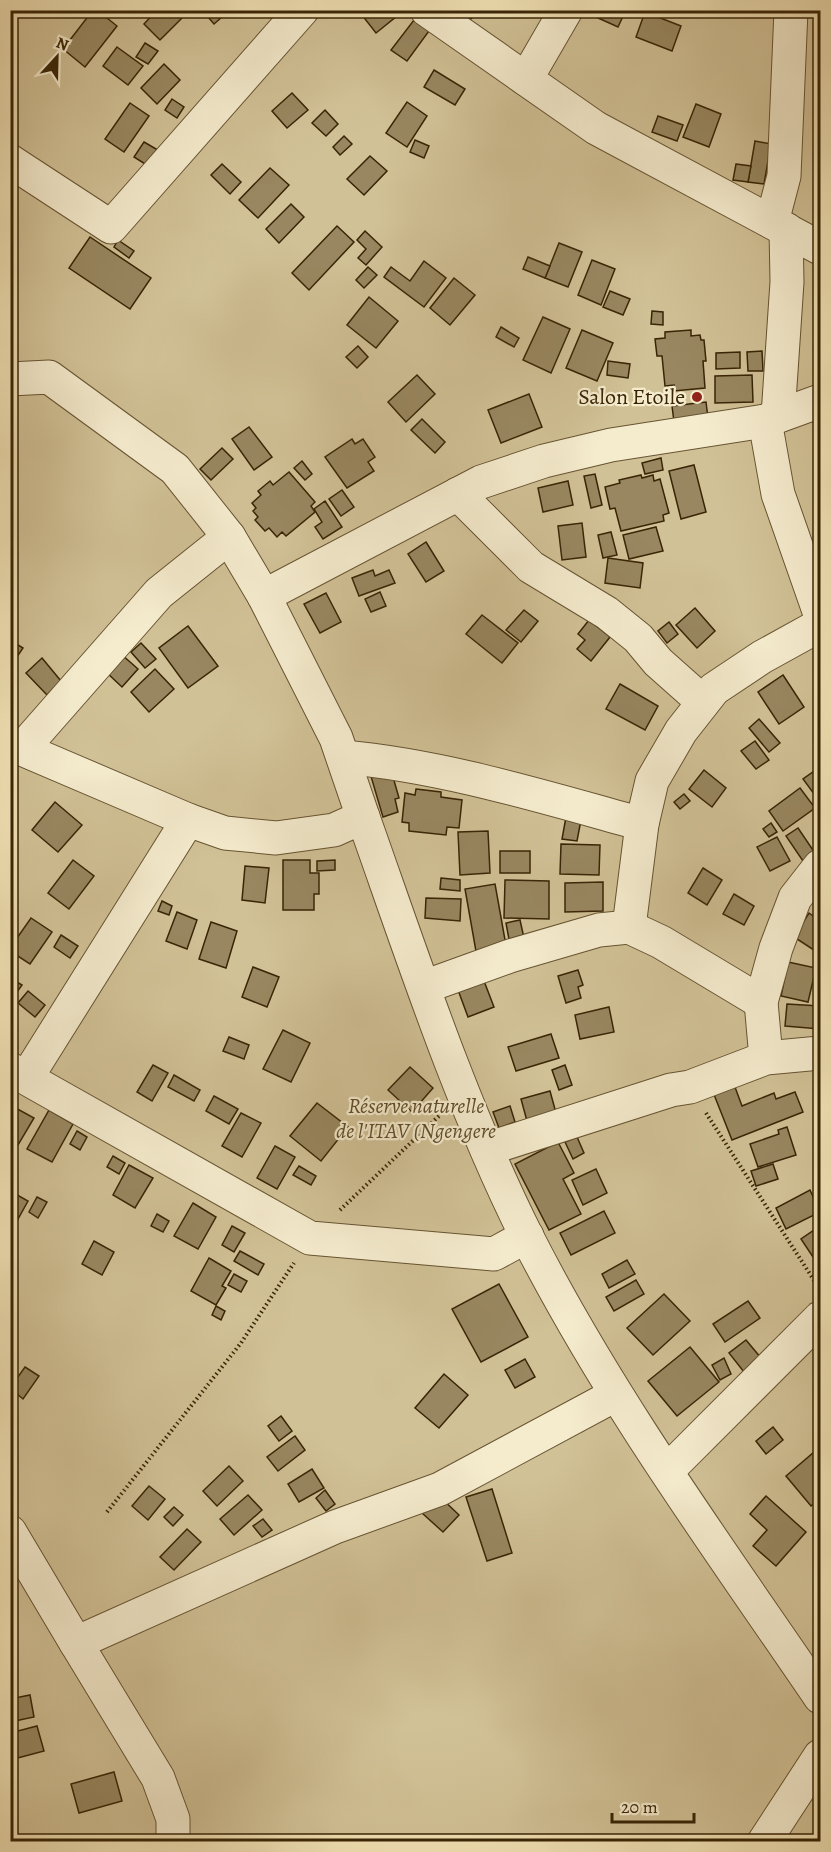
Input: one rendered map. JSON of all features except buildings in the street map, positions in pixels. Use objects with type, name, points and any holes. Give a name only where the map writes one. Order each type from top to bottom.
[{"type":"street","points":[[10,161],[111,227],[302,10]]},
{"type":"street","points":[[427,10],[596,128],[820,248]]},
{"type":"street","points":[[526,80],[566,10]]},
{"type":"street","points":[[791,10],[784,176],[779,226],[787,282],[772,418],[778,494],[820,614]]},
{"type":"street","points":[[10,379],[50,377],[73,392],[176,469],[229,537],[264,596],[336,738],[424,987],[487,1149],[527,1236],[615,1395],[820,1697]]},
{"type":"street","points":[[264,596],[481,482],[543,461],[611,445],[772,418],[820,401]]},
{"type":"street","points":[[458,494],[531,567],[607,613],[638,638],[658,662],[703,702]]},
{"type":"street","points":[[229,537],[159,593],[16,746],[188,820],[225,833],[276,838],[334,830],[363,817]]},
{"type":"street","points":[[629,927],[642,824],[652,781],[681,731],[714,689],[762,657],[820,625]]},
{"type":"street","points":[[343,758],[388,761],[489,783],[642,824]]},
{"type":"street","points":[[188,820],[19,1073],[310,1238],[494,1254],[527,1236]]},
{"type":"street","points":[[766,1058],[761,1002],[776,948],[795,898],[820,866]]},
{"type":"street","points":[[424,987],[521,953],[599,930],[629,927],[661,942],[761,1002]]},
{"type":"street","points":[[487,1149],[671,1090],[690,1087],[766,1058],[820,1053]]},
{"type":"street","points":[[667,1472],[820,1318]]},
{"type":"street","points":[[76,1643],[334,1527],[440,1489],[615,1395]]},
{"type":"street","points":[[10,1532],[158,1778],[173,1819],[173,1842]]},
{"type":"street","points":[[764,1842],[820,1756]]},
{"type":"path","points":[[690,1087],[820,1290]]},
{"type":"path","points":[[107,1512],[242,1343],[310,1238],[465,1091]]},
{"type":"green space","name":"Réserve naturelle de l'ITAV (Ngengere","points":[[11,11],[820,11],[820,1841],[11,1842]]},
{"type":"place","name":"Salon Etoile","points":[[697,397]]}]
